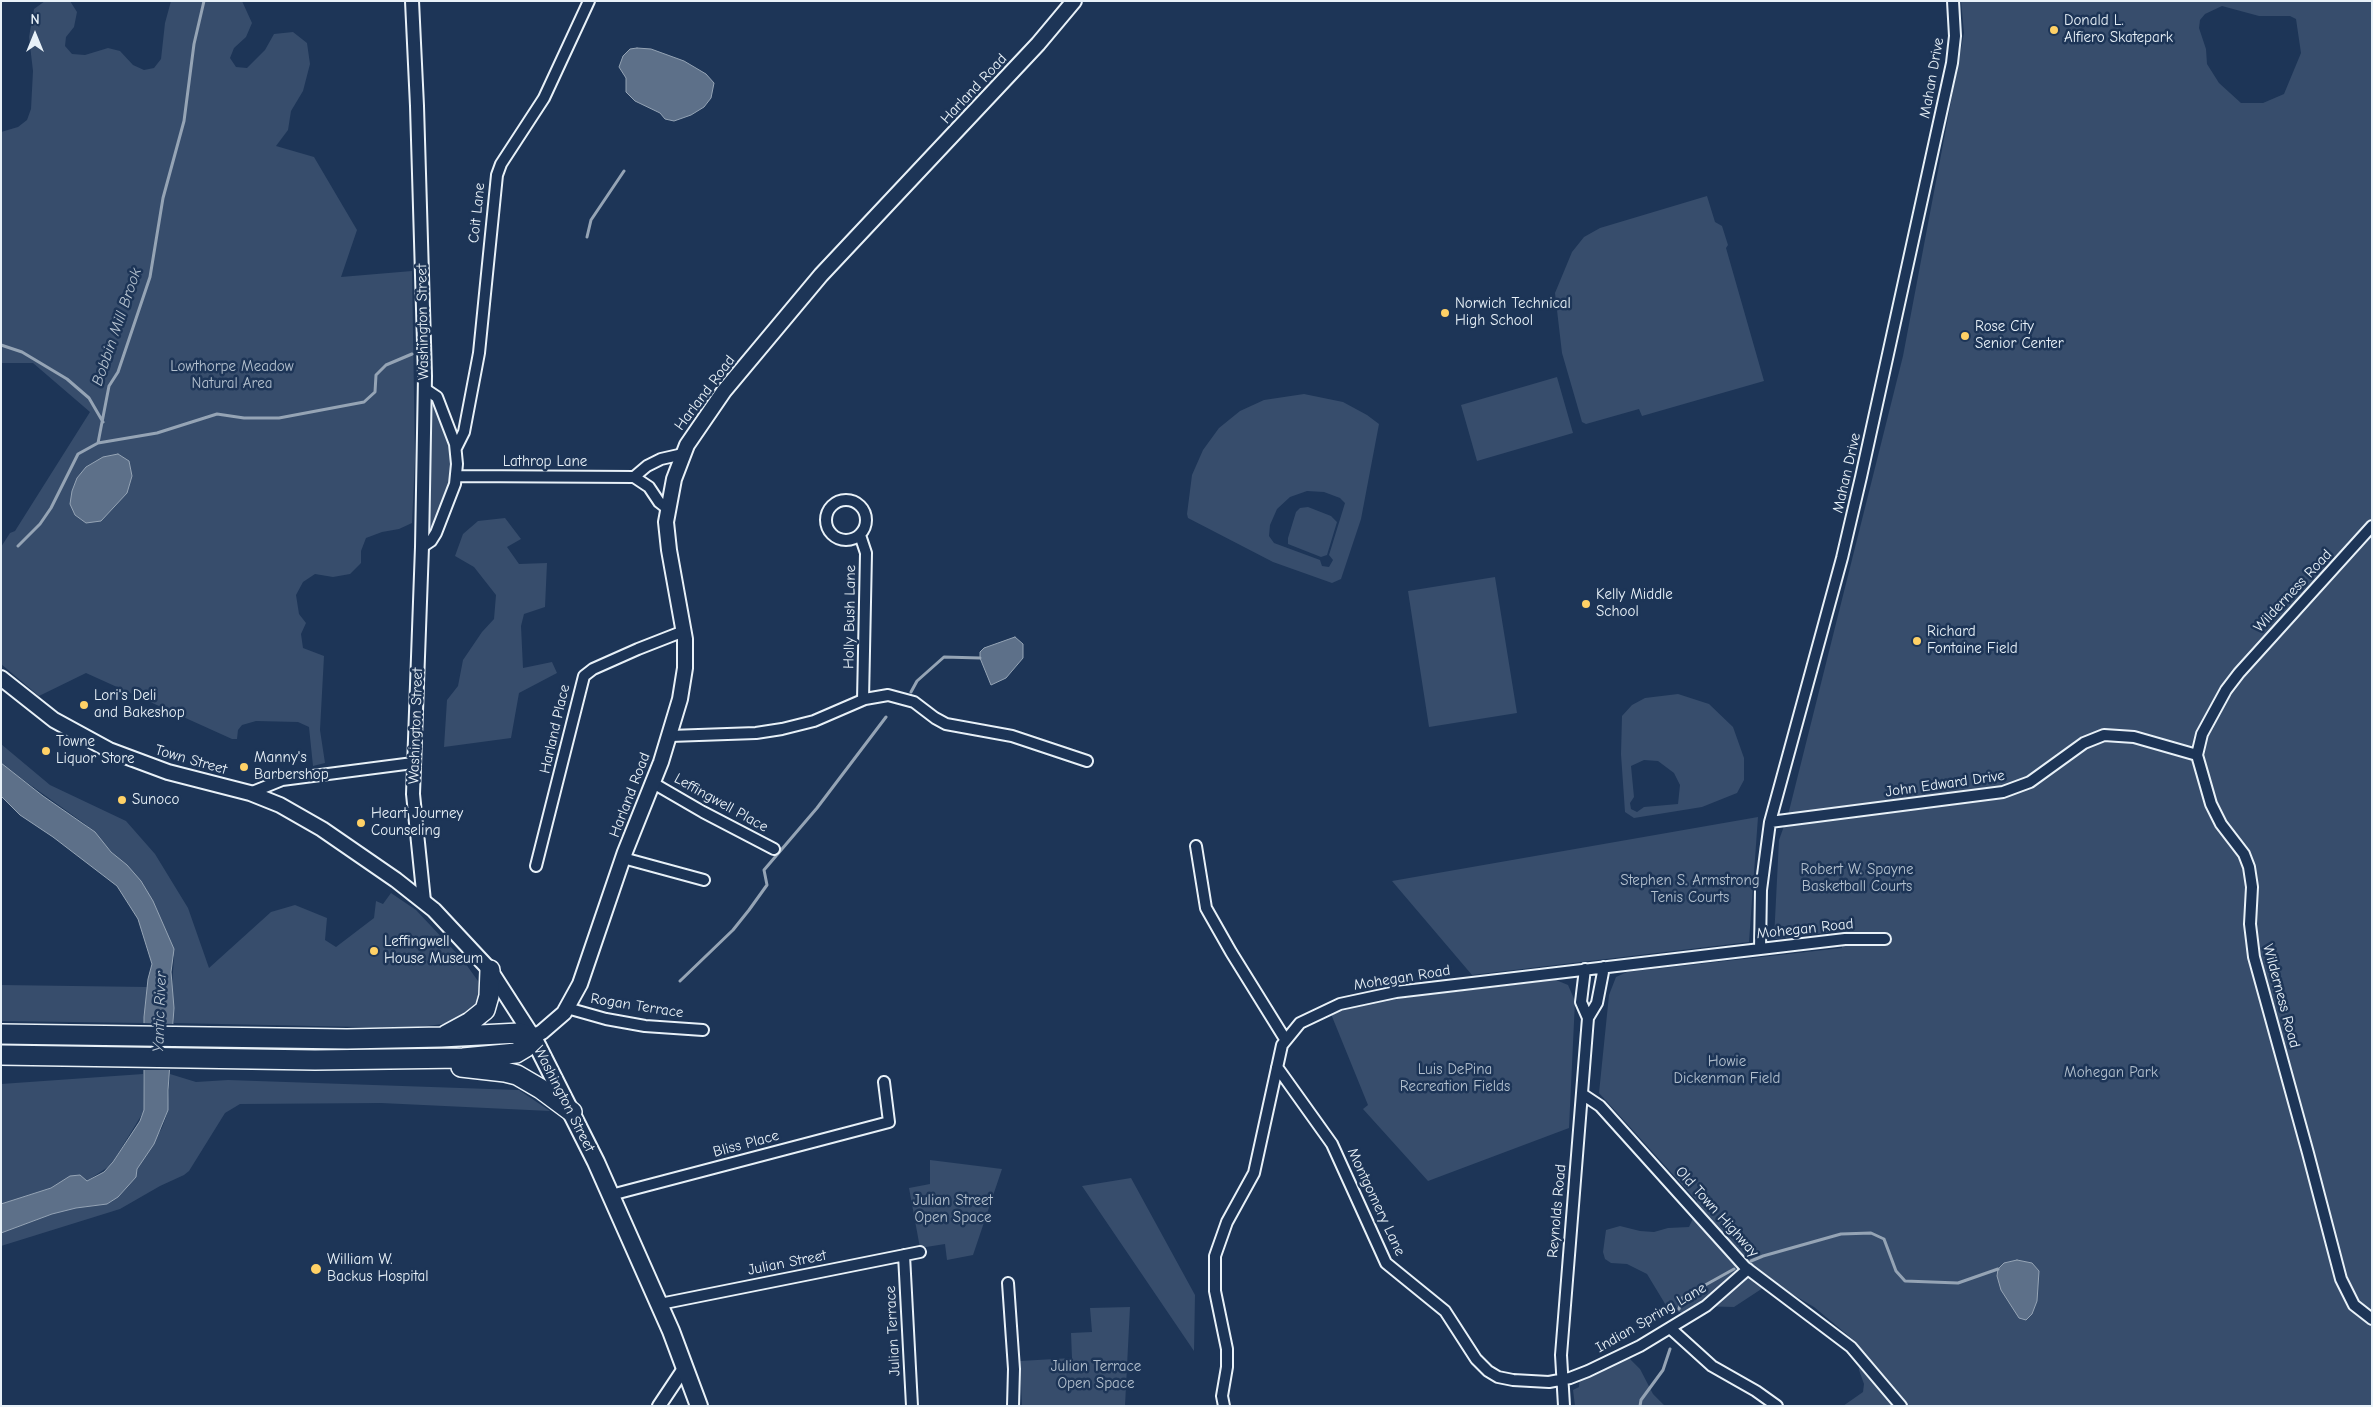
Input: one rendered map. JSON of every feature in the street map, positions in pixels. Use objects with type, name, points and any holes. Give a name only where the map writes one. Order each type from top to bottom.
[{"type":"highway","points":[[441,1037],[470,1022],[485,1010],[490,990],[490,970]]},
{"type":"highway","points":[[1,1034],[199,1037],[441,1037],[519,1033],[533,1037],[524,1050],[510,1054],[386,1060],[1,1055]]},
{"type":"highway","name":"Washington Street","points":[[533,1037],[572,1112],[660,1304],[699,1406]]},
{"type":"highway","points":[[386,1060],[409,1068],[464,1067],[505,1072],[530,1082],[572,1112]]},
{"type":"main road","name":"Harland Road","points":[[533,1037],[552,1024],[567,1008],[586,968],[623,858],[654,783],[670,736],[683,684],[685,656],[684,631],[667,539],[668,509],[674,479],[683,454],[709,410],[821,275],[1025,58],[1074,1]]},
{"type":"main road","name":"Town Street","points":[[1,678],[54,720],[108,750],[168,772],[250,794],[280,805],[322,829],[424,901]]},
{"type":"main road","name":"Washington Street","points":[[424,901],[490,970],[533,1037]]},
{"type":"street","name":"Washington Street","points":[[412,1],[425,389],[422,546],[413,763],[416,834],[423,875],[424,901]]},
{"type":"street","name":"Coit Lane","points":[[456,448],[464,432],[479,353],[491,217],[497,175],[501,164],[544,98],[589,1]]},
{"type":"street","name":"Mahan Drive","points":[[1760,949],[1761,890],[1770,822],[1857,495],[1952,63],[1955,36],[1953,1]]},
{"type":"street","points":[[422,546],[433,538],[456,476],[456,448],[437,397],[425,389]]},
{"type":"street","points":[[668,509],[659,502],[646,484],[634,477],[651,464],[666,457],[683,454]]},
{"type":"street","name":"Lathrop Lane","points":[[456,476],[634,477]]},
{"type":"street","name":"Wilderness Road","points":[[2372,526],[2239,673],[2226,690],[2202,734],[2197,755],[2211,804],[2221,824],[2244,854],[2249,866],[2252,887],[2250,924],[2254,957],[2341,1279],[2354,1305],[2372,1320]]},
{"type":"street","name":"Holly Bush Lane","points":[[860,535],[866,553],[863,700]]},
{"type":"street","name":"Harland Place","points":[[536,866],[584,676],[593,669],[684,631]]},
{"type":"street","points":[[670,736],[756,733],[782,730],[814,722],[863,700],[883,695],[905,698],[914,702],[942,723],[1012,736],[1087,762]]},
{"type":"street","name":"John Edward Drive","points":[[1770,822],[2003,792],[2030,782],[2084,742],[2104,735],[2134,737],[2197,755]]},
{"type":"street","points":[[250,794],[282,780],[413,763]]},
{"type":"street","name":"Leffingwell Place","points":[[654,783],[703,812],[774,849]]},
{"type":"street","points":[[1196,846],[1203,895],[1211,918],[1285,1039],[1254,1173],[1227,1222],[1214,1262],[1216,1302],[1227,1349],[1227,1367],[1222,1396],[1224,1406]]},
{"type":"street","points":[[623,858],[704,880]]},
{"type":"street","name":"Mohegan Road","points":[[1285,1039],[1296,1027],[1310,1017],[1340,1004],[1366,997],[1853,938],[1885,939]]},
{"type":"street","name":"Reynolds Road","points":[[1564,1406],[1561,1380],[1562,1336],[1588,1018],[1597,1003],[1604,967]]},
{"type":"street","name":"Reynolds Road","points":[[1585,969],[1581,1002],[1588,1018]]},
{"type":"street","name":"Rogan Terrace","points":[[567,1008],[597,1017],[635,1024],[703,1030]]},
{"type":"street","name":"Montgomery Lane","points":[[1277,1067],[1332,1144],[1381,1255],[1390,1268],[1445,1310],[1473,1355],[1493,1375],[1513,1380],[1544,1382],[1561,1380]]},
{"type":"street","name":"Bliss Place","points":[[611,1196],[889,1122],[884,1082]]},
{"type":"street","name":"Old Town Highway","points":[[1582,1094],[1600,1106],[1748,1269],[1851,1347],[1901,1406]]},
{"type":"street","name":"Julian Street","points":[[660,1304],[920,1252]]},
{"type":"street","name":"Julian Terrace","points":[[904,1255],[912,1406]]},
{"type":"street","name":"Indian Spring Lane","points":[[1561,1380],[1588,1371],[1640,1346],[1717,1298],[1748,1269]]},
{"type":"street","points":[[1008,1283],[1013,1355],[1012,1406]]},
{"type":"street","points":[[1670,1328],[1712,1366],[1756,1391],[1777,1406]]},
{"type":"street","points":[[659,1406],[685,1367]]},
{"type":"green space","name":"Lowthorpe Meadow Natural Area","points":[[45,1],[70,1],[77,12],[74,27],[66,37],[65,46],[72,54],[85,55],[108,48],[120,51],[133,65],[144,70],[154,68],[161,59],[165,23],[171,1],[242,1],[252,23],[246,37],[234,48],[230,58],[236,67],[247,68],[265,50],[274,34],[293,32],[307,43],[310,64],[303,91],[291,111],[288,130],[276,146],[314,157],[357,230],[341,277],[412,271],[415,459],[412,523],[399,529],[382,532],[366,538],[361,551],[361,563],[350,574],[333,577],[315,574],[303,582],[296,595],[299,614],[306,623],[301,634],[303,648],[324,656],[320,730],[325,763],[313,766],[309,727],[298,722],[256,721],[242,725],[238,730],[237,739],[232,739],[86,673],[39,696],[1,664],[1,547],[10,533],[15,531],[90,412],[33,363],[1,363],[1,132],[18,127],[27,120],[31,109],[33,71],[29,37],[34,9]]},
{"type":"green space","points":[[1961,1],[2372,1],[2372,1406],[1843,1406],[1863,1392],[1864,1384],[1859,1370],[1856,1342],[1814,1307],[1773,1285],[1766,1286],[1734,1307],[1696,1306],[1682,1313],[1667,1307],[1647,1274],[1627,1264],[1611,1263],[1605,1259],[1603,1252],[1606,1230],[1620,1226],[1654,1232],[1668,1228],[1689,1227],[1695,1214],[1697,1201],[1599,1093],[1609,995],[1616,977],[1627,972],[1842,948],[1842,931],[1774,939],[1779,840],[1788,815],[1903,356],[1964,33]],"holes":[[[2222,6],[2259,16],[2290,16],[2296,19],[2301,53],[2284,94],[2263,103],[2241,103],[2219,83],[2207,64],[2206,49],[2199,28],[2200,20],[2205,14]]]},
{"type":"green space","points":[[1707,196],[1715,222],[1722,226],[1728,245],[1726,248],[1764,381],[1642,416],[1639,409],[1586,424],[1582,422],[1562,353],[1555,293],[1572,252],[1584,237],[1600,228]]},
{"type":"green space","points":[[1557,377],[1573,433],[1477,461],[1461,405]]},
{"type":"green space","points":[[1304,394],[1343,402],[1379,424],[1361,519],[1341,579],[1332,583],[1273,562],[1188,518],[1192,475],[1203,450],[1219,428],[1240,411],[1264,400]],"holes":[[[1307,491],[1324,492],[1340,498],[1345,503],[1329,555],[1333,560],[1329,567],[1322,566],[1320,560],[1274,543],[1269,536],[1270,525],[1277,509],[1290,497]]]},
{"type":"green space","points":[[435,400],[451,445],[453,460],[452,472],[440,513],[429,533],[431,401]]},
{"type":"green space","points":[[1308,507],[1331,516],[1337,522],[1327,555],[1321,557],[1288,544],[1296,512],[1300,508]]},
{"type":"green space","points":[[505,518],[521,539],[507,547],[519,564],[547,563],[545,607],[524,614],[521,626],[523,668],[552,662],[557,673],[519,693],[511,738],[444,747],[447,700],[458,686],[463,660],[482,632],[494,619],[496,595],[474,567],[455,556],[463,534],[478,521]]},
{"type":"green space","points":[[1495,577],[1517,713],[1429,727],[1408,591]]},
{"type":"green space","points":[[1678,694],[1709,704],[1733,727],[1744,758],[1744,780],[1737,793],[1702,807],[1634,818],[1625,812],[1621,754],[1622,716],[1632,705],[1645,698]],"holes":[[[1644,760],[1658,761],[1674,773],[1680,785],[1678,804],[1644,807],[1637,812],[1631,809],[1630,803],[1634,797],[1631,766]]]},
{"type":"green space","points":[[1,744],[50,785],[126,821],[155,854],[188,908],[209,968],[271,912],[295,905],[327,918],[325,940],[336,947],[374,918],[376,901],[383,904],[391,893],[416,910],[463,960],[478,981],[482,999],[465,1016],[443,1024],[410,1028],[174,1023],[172,986],[174,957],[115,856],[85,824],[1,764]]},
{"type":"green space","name":"Stephen S. Armstrong Tenis Courts","points":[[1758,817],[1749,942],[1472,975],[1392,881]]},
{"type":"green space","name":"Luis DePina Recreation Fields","points":[[1556,980],[1568,985],[1575,1001],[1569,1128],[1428,1181],[1363,1109],[1368,1105],[1331,1014],[1377,1001]]},
{"type":"green space","points":[[1,985],[147,987],[144,1023],[1,1021]]},
{"type":"green space","points":[[143,1074],[144,1111],[111,1165],[87,1181],[78,1175],[67,1178],[54,1187],[1,1204],[1,1084]]},
{"type":"green space","points":[[170,1074],[196,1082],[228,1080],[519,1090],[550,1111],[381,1103],[240,1104],[225,1113],[189,1171],[184,1175],[160,1186],[120,1209],[1,1246],[1,1233],[52,1214],[76,1208],[107,1204],[118,1197],[134,1179],[137,1169],[162,1128],[167,1114]]},
{"type":"green space","name":"Julian Street Open Space","points":[[930,1160],[1002,1169],[973,1255],[947,1260],[945,1244],[920,1248],[909,1188],[930,1184]]},
{"type":"green space","points":[[1131,1178],[1195,1295],[1194,1351],[1082,1186]]},
{"type":"green space","name":"Julian Terrace Open Space","points":[[1130,1307],[1125,1406],[1022,1406],[1020,1361],[1072,1358],[1071,1333],[1092,1332],[1090,1308]]},
{"type":"green space","points":[[1618,1351],[1640,1369],[1653,1394],[1665,1406],[1575,1406],[1573,1390],[1579,1387],[1580,1374],[1591,1364]]},
{"type":"water","points":[[630,49],[651,49],[684,61],[706,74],[714,83],[711,98],[704,107],[691,115],[674,121],[665,119],[660,113],[635,101],[626,92],[626,78],[619,67],[623,56]]},
{"type":"water","points":[[118,454],[129,461],[132,476],[127,493],[101,521],[86,523],[75,515],[70,504],[77,478],[86,467],[103,457]]},
{"type":"water","points":[[1015,637],[1023,644],[1023,658],[1006,678],[991,685],[980,658],[980,652],[984,648]]},
{"type":"water","name":"Yantic River","points":[[1,763],[43,796],[95,832],[111,852],[127,865],[141,881],[153,901],[174,949],[171,972],[174,1008],[168,1110],[154,1144],[137,1169],[136,1177],[118,1197],[107,1204],[76,1208],[52,1214],[1,1233],[1,1204],[51,1188],[70,1176],[80,1175],[87,1181],[104,1172],[113,1162],[140,1121],[144,1110],[144,1017],[148,979],[152,964],[138,919],[117,886],[53,837],[20,815],[1,796]]},
{"type":"water","points":[[2017,1260],[2032,1263],[2039,1271],[2037,1301],[2032,1314],[2026,1320],[2019,1318],[2001,1290],[1997,1276],[1998,1269],[2004,1263]]},
{"type":"pier","points":[[141,1023],[176,1024],[173,1070],[140,1070]]},
{"type":"waterway","name":"Bobbin Mill Brook","points":[[18,546],[40,524],[51,508],[78,454],[98,443],[109,386],[118,372],[150,277],[163,198],[184,121],[194,44],[204,1]]},
{"type":"waterway","points":[[587,237],[591,220],[624,171]]},
{"type":"waterway","points":[[1,345],[22,352],[67,379],[89,398],[103,422]]},
{"type":"waterway","points":[[98,443],[157,433],[217,414],[244,418],[279,418],[364,402],[375,392],[376,375],[386,365],[412,354]]},
{"type":"waterway","points":[[911,692],[917,681],[944,657],[980,658]]},
{"type":"waterway","points":[[680,981],[733,930],[749,910],[767,885],[764,870],[817,808],[886,717]]},
{"type":"waterway","points":[[1751,1261],[1841,1234],[1871,1233],[1884,1239],[1896,1271],[1905,1281],[1958,1283],[1998,1269]]},
{"type":"waterway","points":[[1679,1309],[1682,1298],[1734,1269]]},
{"type":"waterway","points":[[1640,1406],[1641,1400],[1663,1370],[1670,1349]]},
{"type":"place","name":"Donald L. Alfiero Skatepark","points":[[2054,30]]},
{"type":"place","name":"Norwich Technical High School","points":[[1445,313]]},
{"type":"place","name":"Rose City Senior Center","points":[[1965,336]]},
{"type":"place","name":"Kelly Middle School","points":[[1586,604]]},
{"type":"place","name":"Richard Fontaine Field","points":[[1917,641]]},
{"type":"place","name":"Lori's Deli and Bakeshop","points":[[84,705]]},
{"type":"place","name":"Towne Liquor Store","points":[[46,751]]},
{"type":"place","name":"Manny's Barbershop","points":[[244,767]]},
{"type":"place","name":"Sunoco","points":[[122,800]]},
{"type":"place","name":"Heart Journey Counseling","points":[[361,823]]},
{"type":"place","name":"Leffingwell House Museum","points":[[374,951]]},
{"type":"place","name":"William W. Backus Hospital","points":[[316,1269]]},
{"type":"park label","name":"Robert W. Spayne Basketball Courts","points":[[1857,878]]},
{"type":"park label","name":"Howie Dickenman Field","points":[[1727,1070]]},
{"type":"park label","name":"Mohegan Park","points":[[2111,1073]]}]
